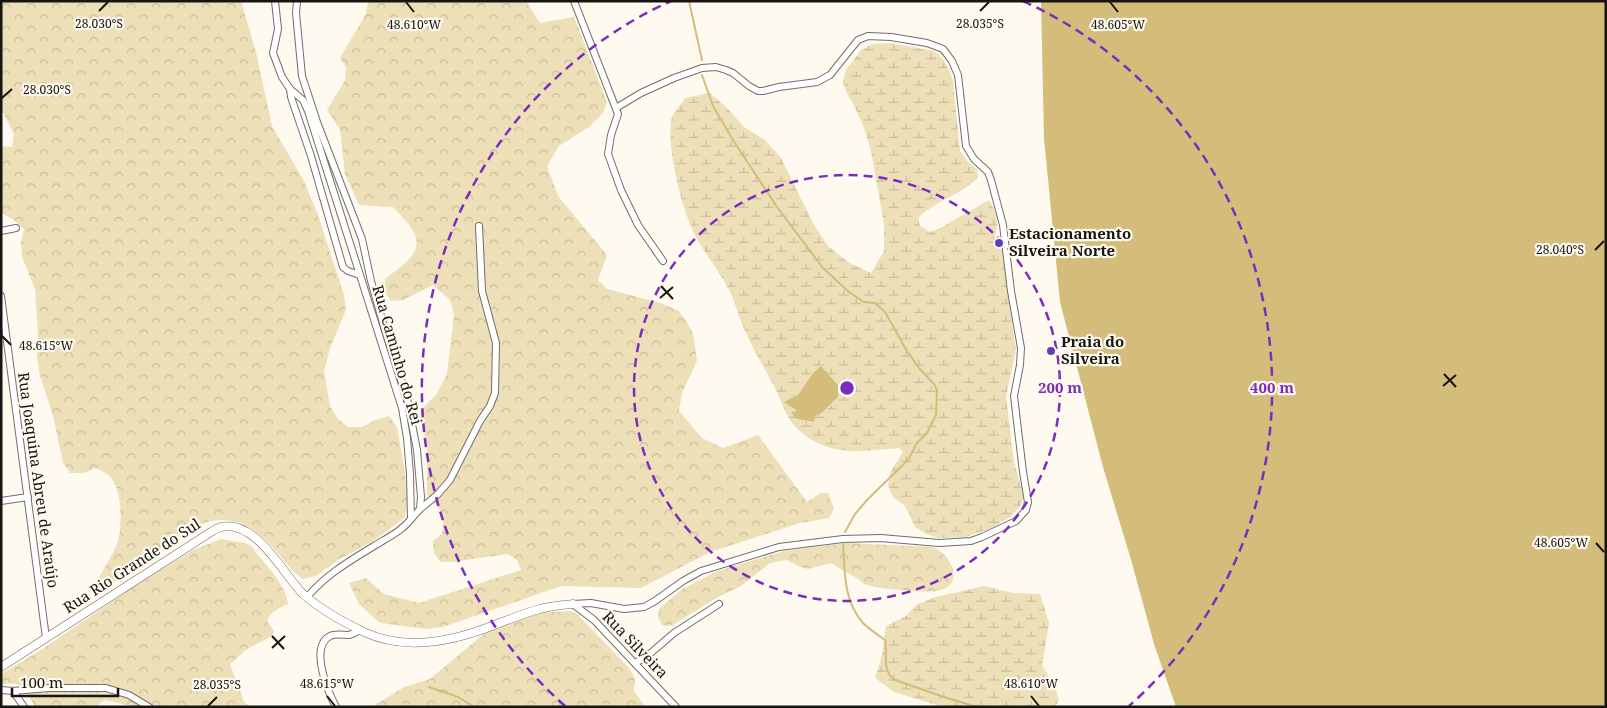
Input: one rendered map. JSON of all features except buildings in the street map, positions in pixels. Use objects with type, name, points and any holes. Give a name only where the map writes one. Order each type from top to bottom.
[{"type":"street","name":"Rua Caminho do Rei","points":[[275,1],[278,29],[273,53],[282,76],[290,89],[343,267],[360,276],[402,408],[408,438],[411,519]]},
{"type":"street","points":[[297,1],[296,13],[302,76],[316,122],[362,239],[371,281],[407,398],[418,466],[421,498],[420,509]]},
{"type":"street","points":[[574,1],[618,114],[608,154],[621,190],[638,225],[662,261]]},
{"type":"street","points":[[573,604],[591,603],[624,609],[644,607],[682,581],[702,572],[779,547],[843,539],[881,538],[939,543],[971,541],[1016,521],[1026,510],[1028,502],[1020,454],[1014,396],[1021,348],[1002,225],[988,172],[974,159],[966,146],[958,75],[952,61],[943,49],[927,43],[868,36],[858,40],[830,75],[817,82],[758,91],[726,70],[716,67],[702,68],[674,78],[616,108]]},
{"type":"street","points":[[290,89],[304,100],[360,276]]},
{"type":"street","points":[[307,597],[326,577],[407,524],[420,509],[437,495],[450,480],[480,421],[490,406],[495,393],[496,343],[482,291],[479,226]]},
{"type":"street","points":[[1,231],[16,228]]},
{"type":"street","name":"Rua Joaquina Abreu de Araújo","points":[[1,296],[46,638]]},
{"type":"street","points":[[1,501],[28,497]]},
{"type":"street","name":"Rua Rio Grande do Sul","points":[[1,667],[211,532],[222,527],[232,527],[241,530],[259,542],[268,550],[307,597],[344,622],[376,637],[389,640],[407,643],[427,642],[473,633],[541,608],[573,604]]},
{"type":"street","name":"Rua Silveira","points":[[573,604],[594,620],[676,707]]},
{"type":"street","points":[[635,663],[674,633],[719,604]]},
{"type":"street","points":[[336,707],[323,679],[322,644],[328,637],[352,634],[360,630]]},
{"type":"street","points":[[1,690],[106,688],[129,695],[149,707]]},
{"type":"street","points":[[13,691],[24,707]]},
{"type":"green space","points":[[1,1],[241,1],[256,52],[272,126],[304,181],[318,215],[344,295],[346,310],[330,348],[324,371],[330,406],[337,418],[348,427],[362,427],[375,420],[389,416],[397,427],[405,472],[408,504],[404,518],[373,541],[338,560],[316,576],[303,579],[267,541],[248,526],[238,522],[216,520],[191,528],[114,581],[102,585],[97,582],[115,549],[119,537],[121,517],[119,496],[112,479],[106,473],[96,468],[84,473],[70,473],[63,463],[53,416],[39,372],[36,348],[38,333],[35,289],[22,257],[21,243],[24,229],[14,220],[1,213],[1,146],[12,147],[14,134],[1,109]]},
{"type":"green space","points":[[368,1],[526,1],[540,23],[574,17],[607,102],[603,113],[589,127],[559,146],[547,166],[558,196],[607,255],[598,280],[607,289],[661,303],[679,311],[693,333],[697,361],[682,393],[679,411],[702,438],[723,448],[758,435],[807,502],[821,493],[828,493],[834,508],[829,518],[800,523],[710,552],[641,588],[561,586],[443,627],[426,629],[380,623],[359,604],[349,583],[366,578],[384,594],[419,603],[521,570],[517,560],[508,554],[441,562],[434,553],[433,541],[442,534],[443,522],[441,511],[427,494],[427,446],[420,411],[436,395],[447,374],[454,314],[450,300],[433,285],[403,300],[391,301],[385,291],[385,279],[402,266],[412,255],[416,249],[415,235],[393,207],[359,205],[345,174],[340,129],[327,110],[345,80],[346,67],[340,58],[366,14]]},
{"type":"green space","points":[[891,43],[934,51],[943,59],[953,81],[960,151],[967,161],[977,169],[978,178],[971,184],[932,207],[918,218],[920,226],[930,232],[989,200],[997,219],[995,242],[998,248],[1002,250],[1016,350],[1006,397],[1014,462],[1024,496],[1020,507],[1010,517],[992,528],[966,537],[939,538],[926,534],[915,527],[905,506],[893,497],[888,486],[890,473],[903,452],[899,448],[860,451],[836,449],[824,446],[796,428],[750,342],[734,301],[722,277],[691,227],[677,181],[670,133],[673,115],[685,98],[710,93],[744,127],[765,140],[781,158],[814,225],[828,246],[848,262],[871,273],[884,251],[884,225],[871,151],[864,128],[843,82],[846,70],[861,50],[872,44]],"holes":[[[821,366],[838,385],[838,397],[818,414],[792,412],[797,411],[785,402],[798,395],[813,373]]]},
{"type":"green space","points":[[221,539],[245,543],[251,546],[279,581],[287,597],[288,604],[276,610],[267,621],[274,631],[272,636],[247,649],[230,664],[244,702],[250,707],[134,707],[106,700],[97,707],[35,707],[23,687],[16,684],[1,684],[1,674],[41,650],[142,581],[193,550]]},
{"type":"green space","points":[[847,543],[933,547],[940,551],[950,563],[953,570],[951,583],[946,588],[937,591],[891,589],[862,583],[831,563],[808,569],[787,560],[770,563],[741,586],[718,597],[673,625],[662,625],[658,617],[659,609],[681,590],[715,572],[784,551]]},
{"type":"green space","points":[[984,586],[1013,593],[1040,594],[1049,623],[1042,666],[1054,684],[1059,700],[1055,707],[943,707],[894,692],[875,678],[882,655],[886,626],[906,616],[917,604],[936,597]]},
{"type":"green space","points":[[571,611],[576,613],[630,669],[635,679],[634,691],[645,707],[372,707],[404,687],[430,679],[485,633],[536,613]]},
{"type":"shaded area","points":[[1041,1],[1606,1],[1606,707],[1176,707],[1154,644],[1103,467],[1060,302],[1044,138]]},
{"type":"shaded area","points":[[821,366],[838,385],[838,397],[823,412],[815,416],[814,422],[798,419],[791,412],[797,411],[784,402],[798,395],[813,373]]},
{"type":"waterway","points":[[689,1],[702,60]]},
{"type":"waterway","points":[[702,75],[713,106],[777,207],[823,268],[849,292],[864,302],[875,303],[885,312],[907,351],[937,390],[936,415],[927,433],[917,443],[908,460],[855,514],[845,532]]},
{"type":"waterway","points":[[843,544],[848,595],[856,614],[863,623],[885,640],[886,667],[891,676],[895,680],[977,707]]},
{"type":"waterway","points":[[429,687],[458,697],[474,707]]},
{"type":"waterway","points":[[49,707],[60,707]]},
{"type":"place","name":"Estacionamento Silveira Norte","points":[[999,243]]},
{"type":"place","name":"Praia do Silveira","points":[[1051,351]]}]
